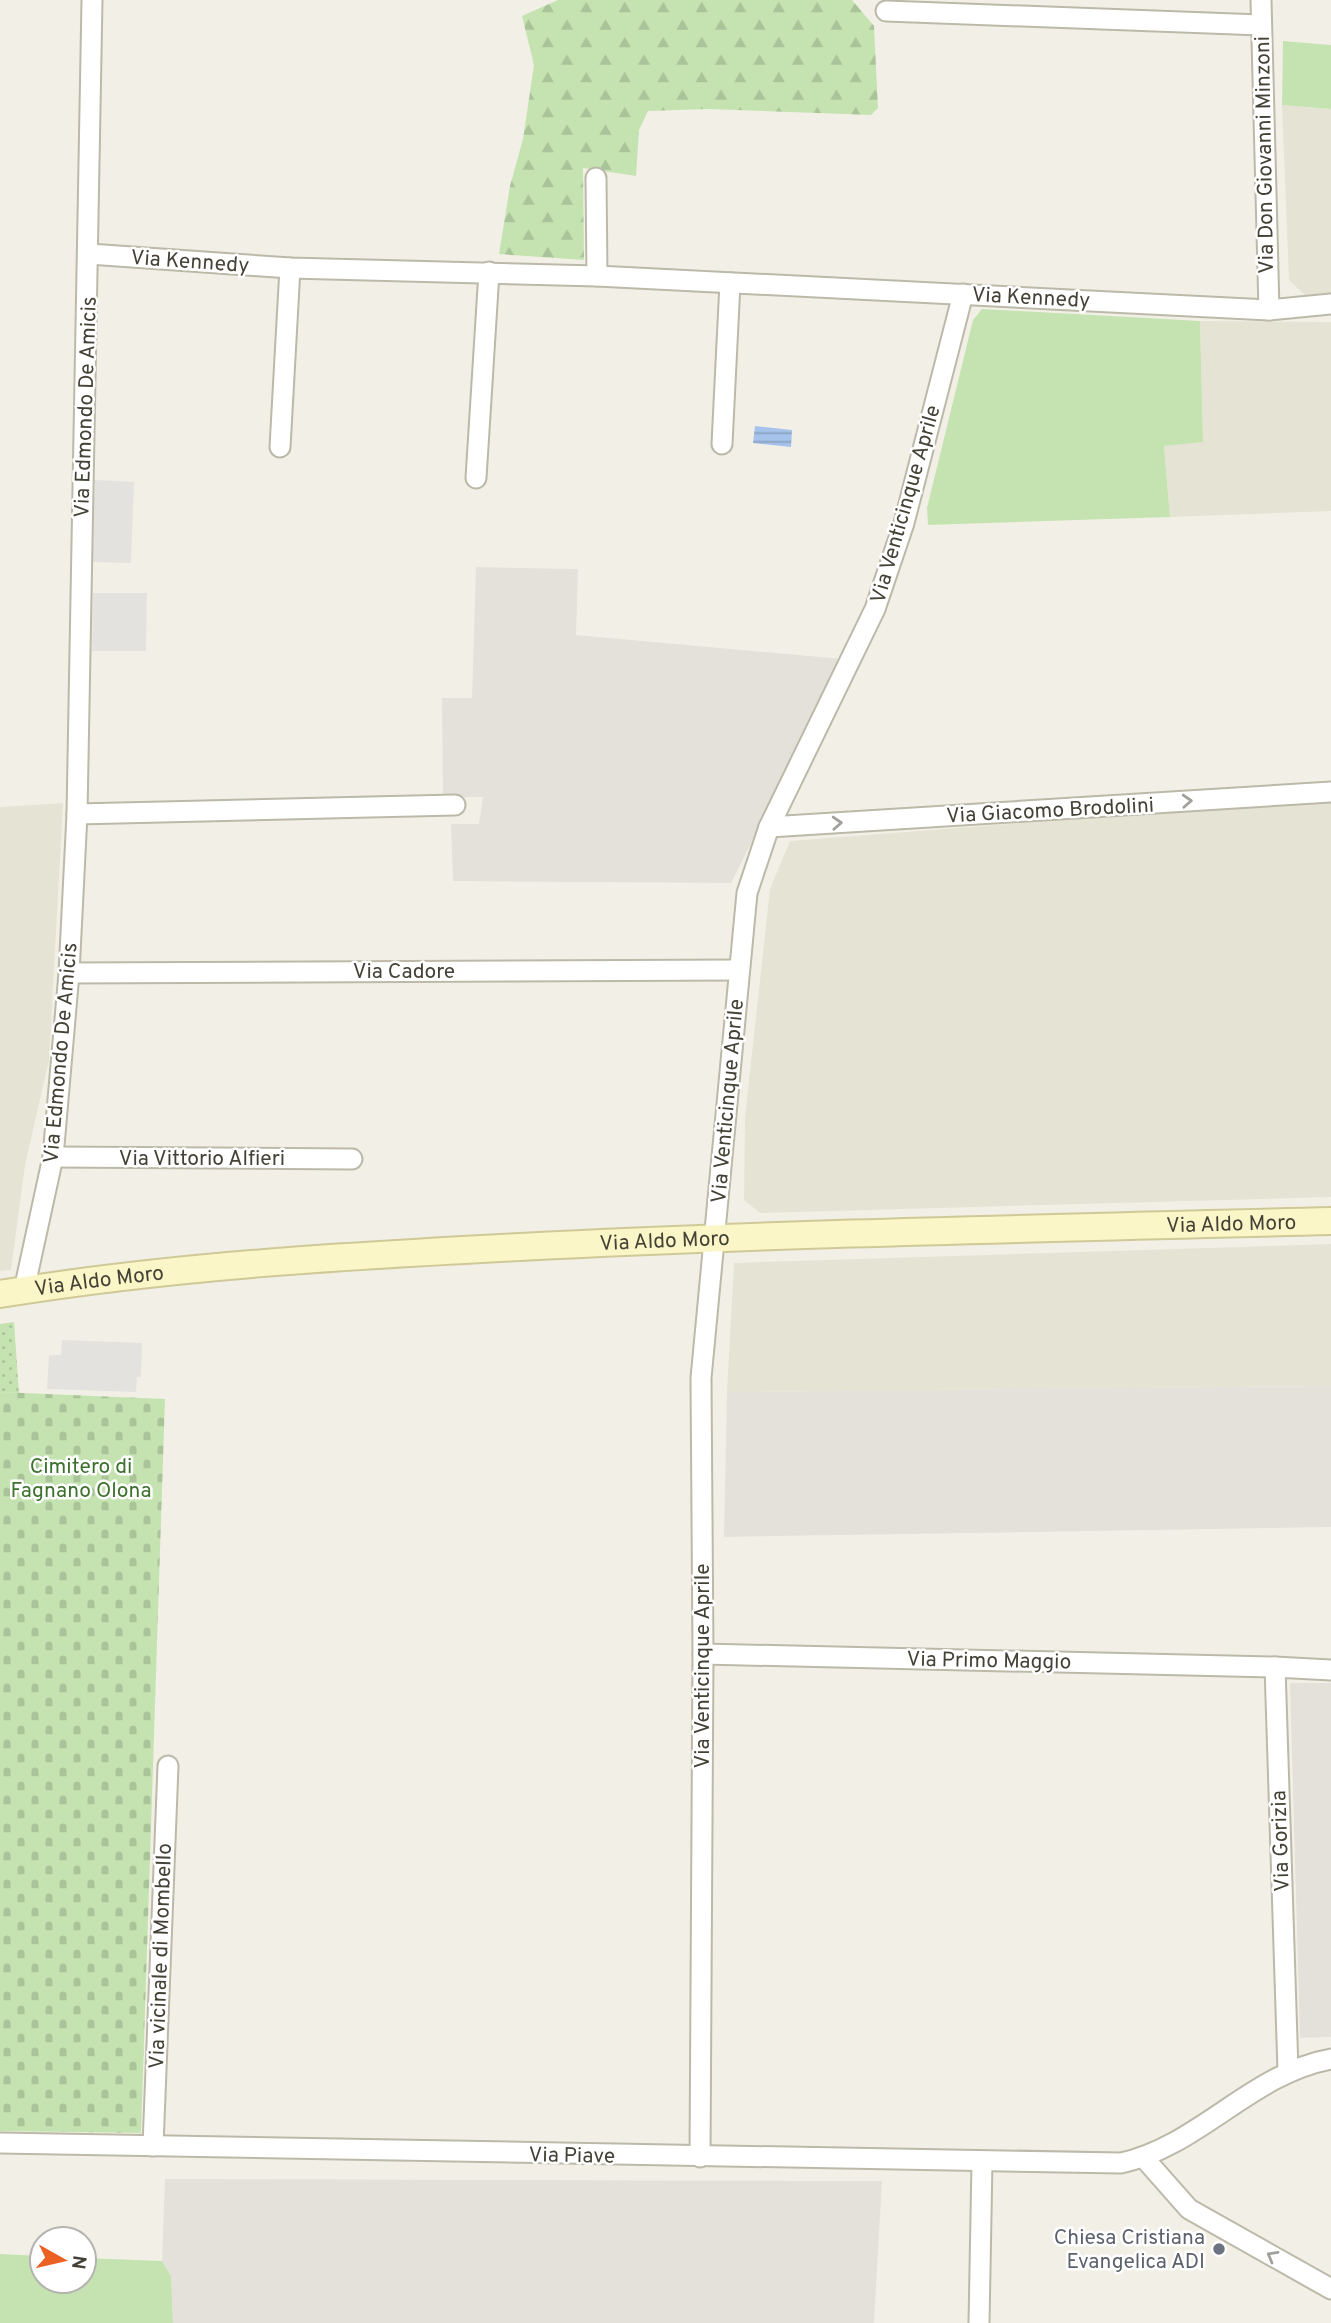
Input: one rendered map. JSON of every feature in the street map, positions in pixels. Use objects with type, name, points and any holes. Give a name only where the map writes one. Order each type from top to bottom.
[{"type":"main road","name":"Via Aldo Moro","points":[[12,1292],[286,1261],[714,1237],[1331,1222]]},
{"type":"street","name":"Via Edmondo De Amicis","points":[[12,1292],[52,1157],[69,973],[78,814],[79,606],[89,254],[92,0]]},
{"type":"street","name":"Via Don Giovanni Minzoni","points":[[1261,0],[1269,310]]},
{"type":"street","points":[[886,11],[1261,25]]},
{"type":"street","points":[[596,177],[597,276]]},
{"type":"street","name":"Via Kennedy","points":[[89,254],[290,268],[597,276],[1269,310],[1331,304]]},
{"type":"street","points":[[280,447],[290,268]]},
{"type":"street","points":[[476,478],[489,272]]},
{"type":"street","points":[[722,444],[730,283]]},
{"type":"street","name":"Via Venticinque Aprile","points":[[699,2157],[703,1654],[699,1437],[714,1237],[747,893],[769,827],[875,609],[904,523],[963,294]]},
{"type":"street","name":"Via Giacomo Brodolini","points":[[769,827],[1331,792]]},
{"type":"street","points":[[78,814],[455,805]]},
{"type":"street","name":"Via Cadore","points":[[69,973],[738,970]]},
{"type":"street","name":"Via Vittorio Alfieri","points":[[52,1157],[352,1159]]},
{"type":"street","name":"Via Primo Maggio","points":[[703,1654],[1275,1667]]},
{"type":"street","points":[[1275,1667],[1331,1670]]},
{"type":"street","name":"Via Gorizia","points":[[1275,1667],[1289,2071]]},
{"type":"street","name":"Via vicinale di Mombello","points":[[153,2146],[168,1766]]},
{"type":"street","name":"Via Piave","points":[[0,2143],[1094,2164],[1144,2158],[1176,2143],[1289,2071],[1331,2059]]},
{"type":"street","points":[[1144,2158],[1189,2209],[1331,2289]]},
{"type":"street","points":[[979,2323],[982,2162]]},
{"type":"shaded area","points":[[1282,105],[1331,109],[1331,293],[1305,295],[1289,280]]},
{"type":"shaded area","points":[[1200,321],[1331,322],[1331,511],[1170,517],[1164,446],[1203,441]]},
{"type":"shaded area","points":[[95,480],[134,482],[131,563],[92,562]]},
{"type":"shaded area","points":[[476,567],[578,569],[576,635],[843,659],[731,883],[453,881],[451,824],[479,824],[483,797],[443,797],[442,698],[472,698]]},
{"type":"shaded area","points":[[93,593],[147,593],[146,651],[92,651]]},
{"type":"shaded area","points":[[1331,799],[1331,1197],[760,1213],[744,1200],[745,1117],[770,889],[790,841]]},
{"type":"shaded area","points":[[63,803],[49,1060],[25,1165],[11,1270],[0,1271],[0,807]]},
{"type":"shaded area","points":[[1331,1244],[1331,1386],[727,1392],[734,1263]]},
{"type":"shaded area","points":[[62,1340],[142,1343],[141,1377],[137,1377],[136,1392],[47,1389],[49,1355],[61,1355]]},
{"type":"shaded area","points":[[1331,1386],[1331,1527],[724,1537],[727,1392]]},
{"type":"shaded area","points":[[1290,1683],[1331,1683],[1331,2037],[1300,2038]]},
{"type":"shaded area","points":[[165,2179],[882,2181],[874,2323],[173,2323],[171,2276],[162,2261]]},
{"type":"green space","points":[[558,0],[852,0],[874,26],[878,108],[871,115],[708,109],[648,111],[639,130],[636,176],[583,168],[584,260],[499,254],[510,186],[523,139],[534,65],[522,16]]},
{"type":"green space","points":[[1283,41],[1331,45],[1331,109],[1282,105]]},
{"type":"green space","points":[[982,309],[1200,321],[1203,442],[1164,446],[1170,517],[928,525],[927,508],[973,320]]},
{"type":"green space","points":[[14,1322],[19,1393],[0,1392],[0,1324]]},
{"type":"green space","name":"Cimitero di Fagnano Olona","points":[[0,1392],[165,1399],[141,2133],[0,2131]]},
{"type":"green space","points":[[0,2254],[28,2255],[28,2295],[98,2295],[98,2259],[162,2261],[171,2276],[173,2323],[0,2323]]},
{"type":"water","points":[[755,426],[792,430],[791,447],[753,443]]},
{"type":"place","name":"Chiesa Cristiana Evangelica ADI","points":[[1219,2249]]}]
